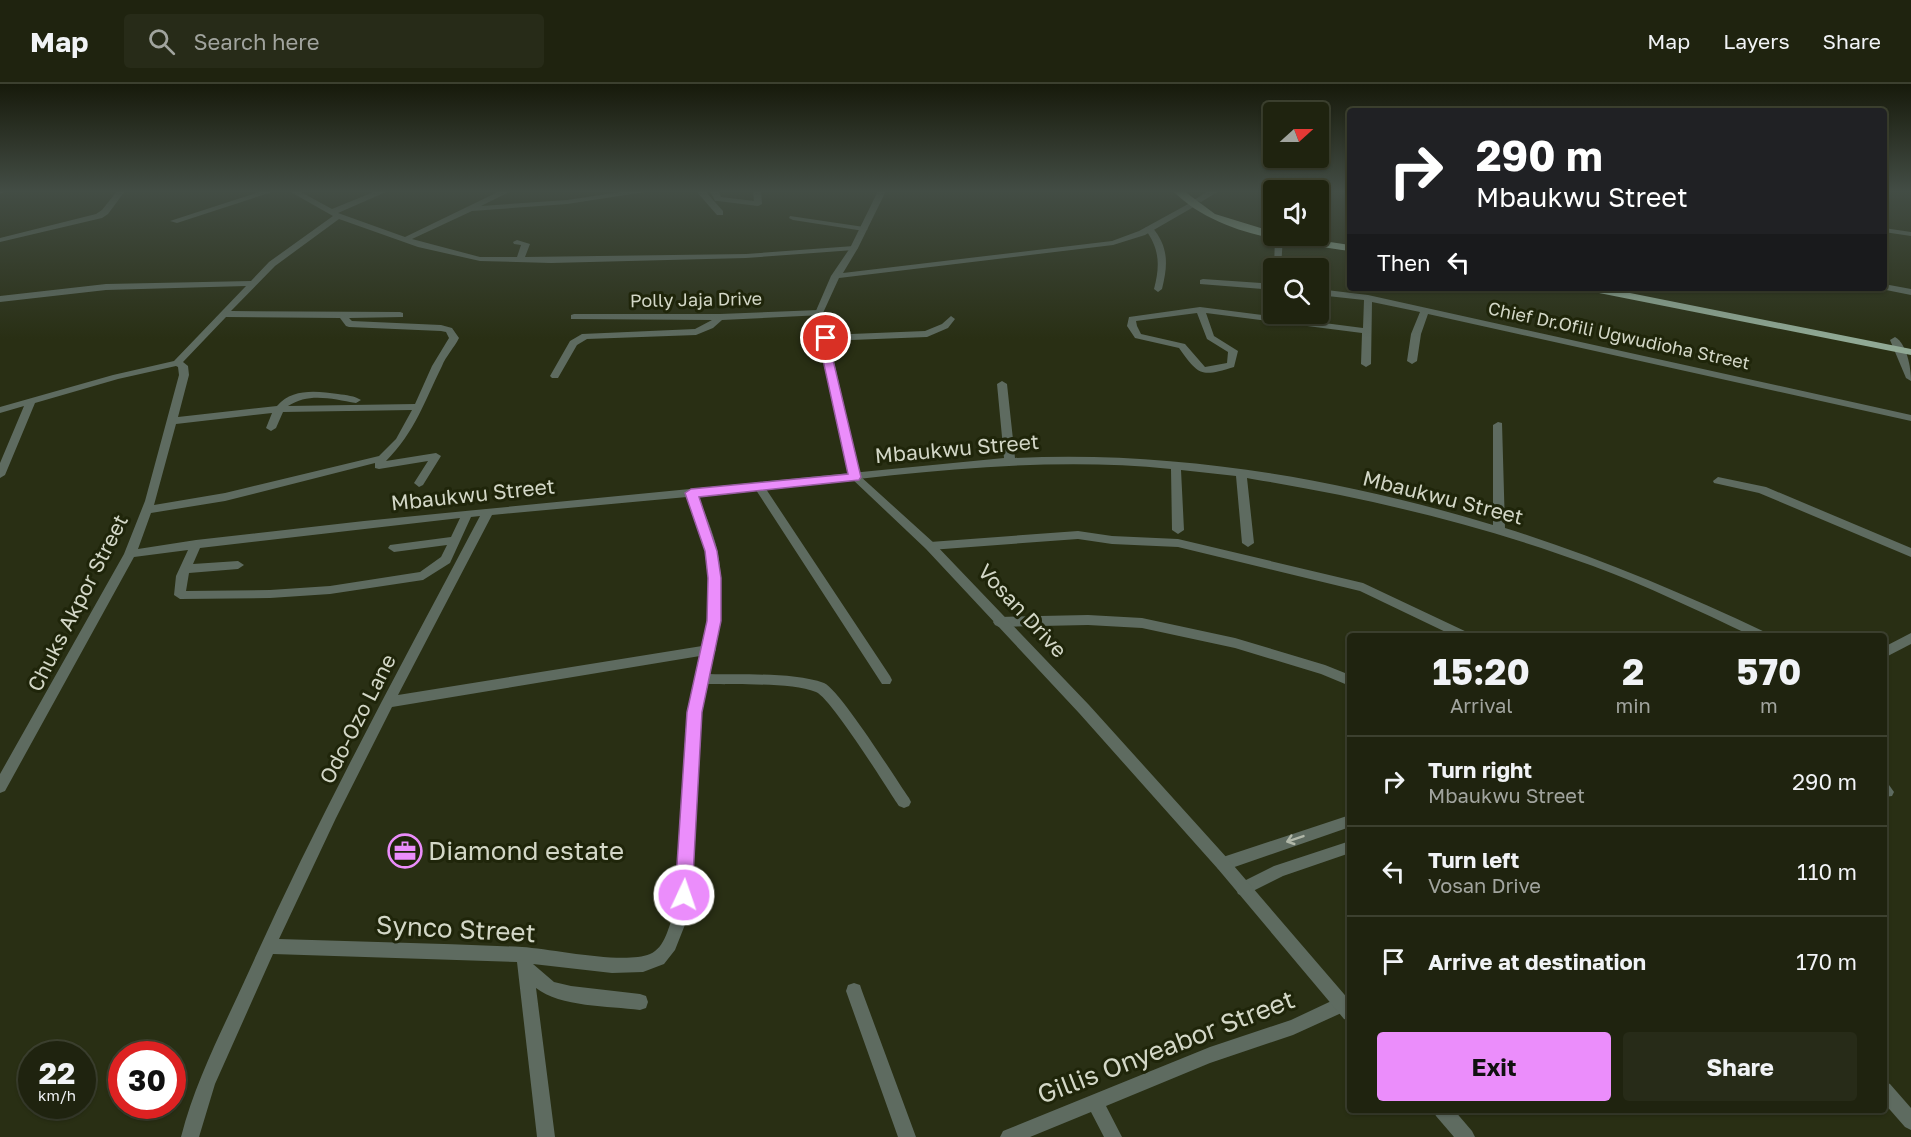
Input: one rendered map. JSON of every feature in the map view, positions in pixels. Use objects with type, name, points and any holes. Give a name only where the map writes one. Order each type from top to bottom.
[{"type":"main road","points":[[1329,244],[1347,247]]},
{"type":"main road","points":[[1605,291],[1902,347],[1911,344]]},
{"type":"main road","points":[[1633,291],[1902,347]]},
{"type":"street","points":[[0,410],[177,363],[251,284],[301,240]]},
{"type":"street","points":[[410,240],[466,257],[520,260],[746,256],[854,248]]},
{"type":"street","points":[[855,477],[819,313],[835,276],[858,240]]},
{"type":"street","points":[[835,276],[1113,243],[1120,240]]},
{"type":"street","points":[[1158,240],[1164,263],[1158,289]]},
{"type":"street","points":[[517,242],[526,244],[520,260]]},
{"type":"street","points":[[1203,282],[1263,287]]},
{"type":"street","points":[[0,299],[106,287],[251,284]]},
{"type":"street","points":[[1887,288],[1911,292]]},
{"type":"street","name":"Chief Dr.Ofili Ugwudioha Street","points":[[1329,293],[1368,298],[1911,418]]},
{"type":"street","points":[[1366,364],[1368,298]]},
{"type":"street","points":[[1200,310],[1210,337],[1233,351],[1231,365],[1207,372],[1199,369],[1182,346],[1138,336],[1132,326],[1132,319],[1200,310],[1368,332]]},
{"type":"street","points":[[1412,362],[1416,334],[1425,311]]},
{"type":"street","name":"Polly Jaja Drive","points":[[574,317],[720,317],[819,313]]},
{"type":"street","points":[[224,314],[400,315]]},
{"type":"street","points":[[343,315],[349,324],[431,327],[453,334],[452,344],[435,369],[421,404],[397,443],[379,466],[436,456],[419,483]]},
{"type":"street","points":[[555,376],[573,343],[585,336],[696,332],[710,326],[720,317]]},
{"type":"street","points":[[826,338],[927,334],[945,326],[951,319]]},
{"type":"street","points":[[1902,347],[1911,378]]},
{"type":"street","name":"Chuks Akpor Street","points":[[0,787],[130,554],[147,510],[184,375],[183,366],[177,363]]},
{"type":"street","points":[[1002,384],[1010,462]]},
{"type":"street","points":[[0,475],[31,401]]},
{"type":"street","points":[[172,421],[277,408],[421,404]]},
{"type":"street","points":[[271,428],[277,408]]},
{"type":"street","points":[[1498,425],[1499,531]]},
{"type":"street","points":[[147,510],[225,497],[383,458]]},
{"type":"street","name":"Mbaukwu Street","points":[[130,554],[195,544],[488,512],[1010,462],[1086,460],[1176,465],[1241,474],[1383,502],[1499,531],[1599,564],[1683,598],[1757,633]]},
{"type":"street","points":[[1176,465],[1178,530]]},
{"type":"street","points":[[1241,474],[1248,543]]},
{"type":"street","name":"Vosan Drive","points":[[855,477],[930,546],[999,622],[1084,709],[1223,864],[1346,1009]]},
{"type":"street","points":[[1718,481],[1762,490],[1911,553]]},
{"type":"street","points":[[759,487],[886,680]]},
{"type":"street","points":[[691,493],[708,537],[714,567],[714,621],[710,650],[702,679],[793,682],[822,688],[848,718],[904,802]]},
{"type":"street","name":"Odo-Ozo Lane","points":[[190,1137],[207,1077],[268,945],[388,702],[488,512]]},
{"type":"street","points":[[195,544],[185,569],[180,595],[186,597],[330,590],[423,576],[446,560],[467,515]]},
{"type":"street","points":[[930,546],[1078,535],[1112,540],[1178,543],[1363,586],[1459,633]]},
{"type":"street","points":[[394,548],[456,540]]},
{"type":"street","points":[[185,569],[238,565]]},
{"type":"street","points":[[999,622],[1088,620],[1142,623],[1235,643],[1325,670],[1347,680]]},
{"type":"street","points":[[1887,650],[1911,638]]},
{"type":"street","points":[[388,702],[710,650]]},
{"type":"street","name":"Synco Street","points":[[268,945],[526,963],[643,964],[658,958],[670,945],[682,912],[693,727],[702,679]]},
{"type":"street","points":[[1223,864],[1347,821]]},
{"type":"street","points":[[1243,888],[1279,871],[1347,848]]},
{"type":"street","points":[[526,963],[550,989],[640,1002]]},
{"type":"street","points":[[526,963],[546,1137]]},
{"type":"street","points":[[854,991],[907,1137]]},
{"type":"street","name":"Gillis Onyeabor Street","points":[[1009,1137],[1210,1056],[1346,1009]]},
{"type":"street","points":[[1887,1093],[1911,1121]]},
{"type":"street","points":[[1094,1101],[1113,1137]]},
{"type":"street","points":[[1445,1113],[1466,1137]]},
{"type":"place","name":"Diamond estate","points":[[405,851]]},
{"type":"route","points":[[684,895],[694,712],[710,650],[714,621],[715,578],[708,537],[691,493],[855,477],[828,360],[826,338]]}]
